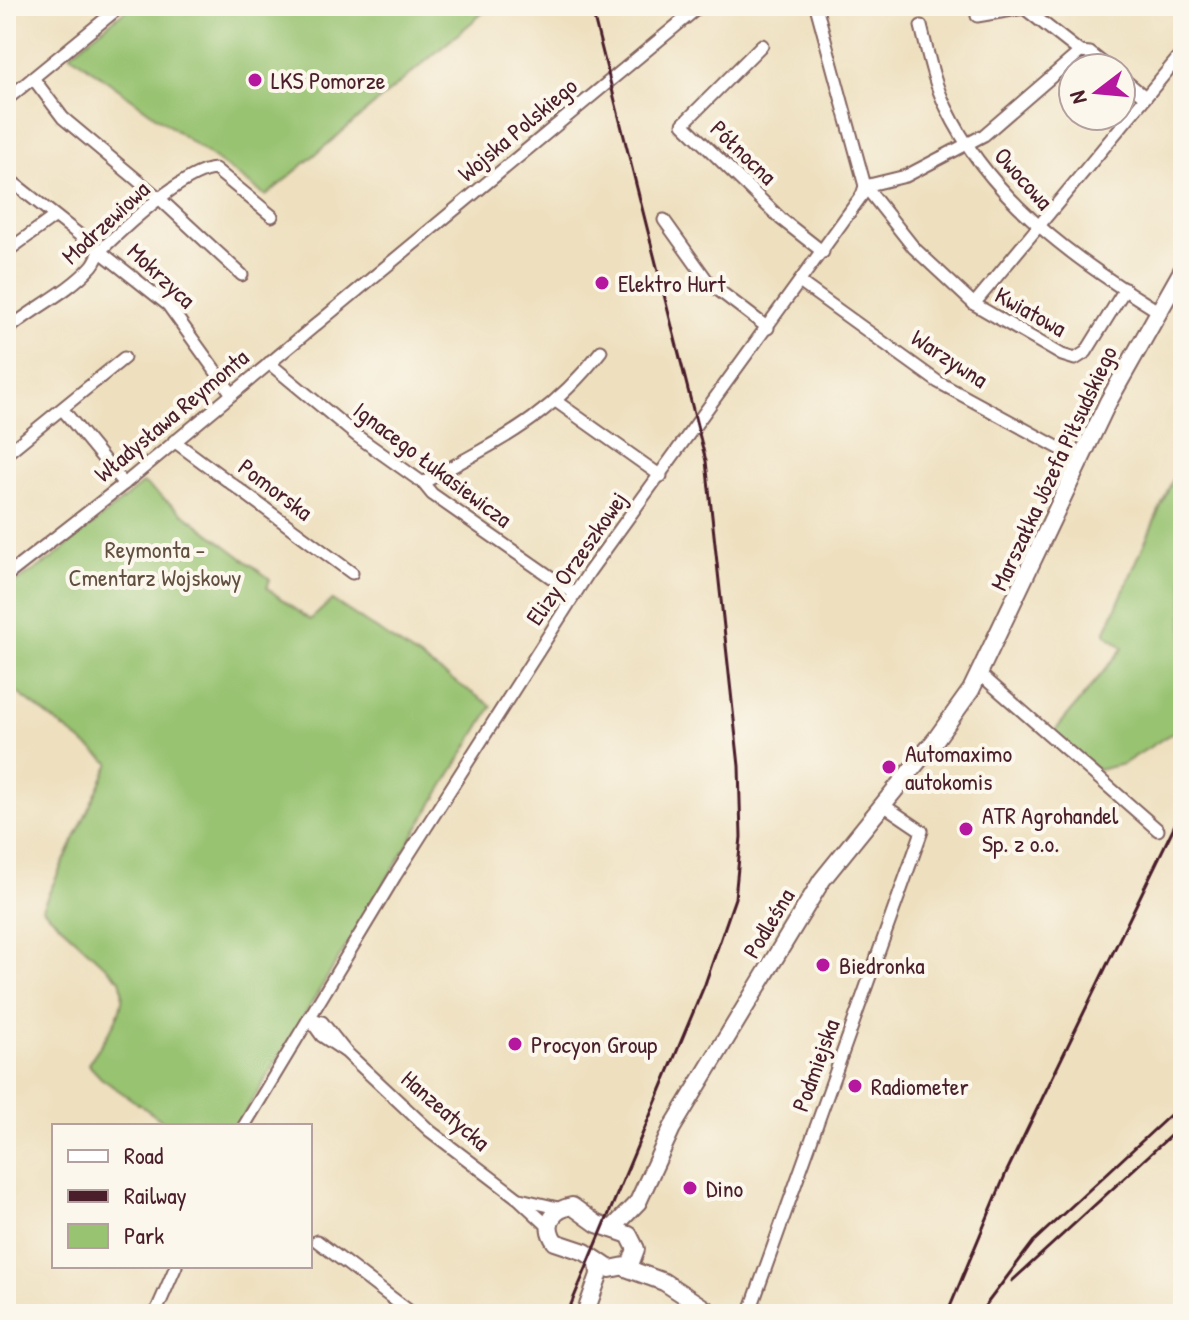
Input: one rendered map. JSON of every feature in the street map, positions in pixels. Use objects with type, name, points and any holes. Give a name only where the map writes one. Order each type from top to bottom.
[{"type":"street","points":[[8,95],[121,6]]},
{"type":"street","name":"Wojska Polskiego","points":[[362,286],[700,6]]},
{"type":"street","points":[[816,6],[865,186],[906,176],[967,145],[1007,117],[1057,72]]},
{"type":"street","points":[[977,16],[1024,8],[1080,52]]},
{"type":"street","name":"Owocowa","points":[[921,26],[933,75],[967,145],[1038,226],[1158,311]]},
{"type":"street","name":"Północna","points":[[762,45],[683,124],[781,219],[823,252]]},
{"type":"street","name":"Kwiatowa","points":[[974,304],[1183,52]]},
{"type":"street","points":[[33,78],[63,118],[160,199],[242,275]]},
{"type":"street","points":[[1137,90],[1145,97]]},
{"type":"street","name":"Modrzewiowa","points":[[6,331],[93,266],[101,249],[160,199],[203,169],[215,169],[272,216]]},
{"type":"street","name":"Mokrzyca","points":[[6,177],[54,217],[101,249],[168,305],[232,394]]},
{"type":"street","name":"Elizy Orzeszkowej","points":[[245,1124],[575,594],[801,283],[865,186]]},
{"type":"street","name":"Kwiatowa","points":[[865,186],[914,248],[974,304],[1075,359],[1086,352],[1125,289]]},
{"type":"street","points":[[6,252],[54,217]]},
{"type":"street","points":[[664,220],[709,283],[768,328]]},
{"type":"street","name":"Marszałka Józefa Piłsudskiego","points":[[971,690],[1125,368],[1183,269]]},
{"type":"street","name":"Warzywna","points":[[801,283],[938,382],[1081,460]]},
{"type":"street","name":"Władysława Reymonta","points":[[6,576],[124,484],[362,286]]},
{"type":"street","points":[[423,483],[528,424],[557,402],[601,351]]},
{"type":"street","points":[[6,454],[124,358]]},
{"type":"street","name":"Ignacego Łukasiewicza","points":[[269,363],[357,436],[423,483],[432,494],[575,594]]},
{"type":"street","points":[[557,402],[661,476]]},
{"type":"street","points":[[63,410],[124,484]]},
{"type":"street","name":"Pomorska","points":[[174,441],[352,573]]},
{"type":"street","points":[[980,674],[1158,830]]},
{"type":"street","name":"Podleśna","points":[[622,1269],[633,1262],[638,1202],[672,1128],[822,880],[943,730],[971,690]]},
{"type":"street","name":"Podmiejska","points":[[749,1314],[922,831],[882,804]]},
{"type":"street","name":"Hanzeatycka","points":[[309,1018],[322,1036],[346,1052],[430,1131],[519,1199],[549,1227]]},
{"type":"street","name":"Hanzeatycka","points":[[519,1199],[562,1209]]},
{"type":"street","name":"Podleśna","points":[[612,1229],[638,1202]]},
{"type":"street","points":[[664,1282],[634,1244],[612,1229],[597,1224],[576,1207],[562,1209],[551,1217],[549,1227],[557,1244],[585,1252],[610,1269],[622,1269],[664,1282],[713,1314]]},
{"type":"street","points":[[317,1241],[413,1314]]},
{"type":"street","points":[[588,1308],[598,1261]]},
{"type":"street","points":[[155,1314],[175,1268]]},
{"type":"street","points":[[588,1308],[622,1269]]},
{"type":"green space","name":"LKS Pomorze","points":[[131,6],[491,6],[266,196],[70,54]]},
{"type":"green space","points":[[1183,456],[1183,726],[1123,764],[1098,770],[1054,732],[1123,648],[1105,633]]},
{"type":"green space","name":"Reymonta - Cmentarz Wojskowy","points":[[143,483],[270,579],[267,588],[310,620],[332,600],[492,706],[238,1124],[167,1124],[101,1078],[88,1064],[119,1013],[122,1002],[120,980],[42,908],[110,763],[6,684],[6,589],[53,558]]},
{"type":"railway","points":[[567,1314],[705,984],[735,898],[741,837],[739,766],[706,461],[591,6]]},
{"type":"railway","points":[[947,1314],[1006,1173],[1183,808]]},
{"type":"railway","points":[[979,1314],[1034,1241],[1183,1103]]},
{"type":"railway","points":[[1012,1281],[1183,1124]]},
{"type":"place","name":"LKS Pomorze","points":[[255,80]]},
{"type":"place","name":"Elektro Hurt","points":[[602,283]]},
{"type":"place","name":"Automaximo autokomis","points":[[889,767]]},
{"type":"place","name":"ATR Agrohandel Sp. z o.o.","points":[[966,829]]},
{"type":"place","name":"Biedronka","points":[[823,965]]},
{"type":"place","name":"Procyon Group","points":[[515,1044]]},
{"type":"place","name":"Radiometer","points":[[855,1086]]},
{"type":"place","name":"Dino","points":[[690,1188]]}]
